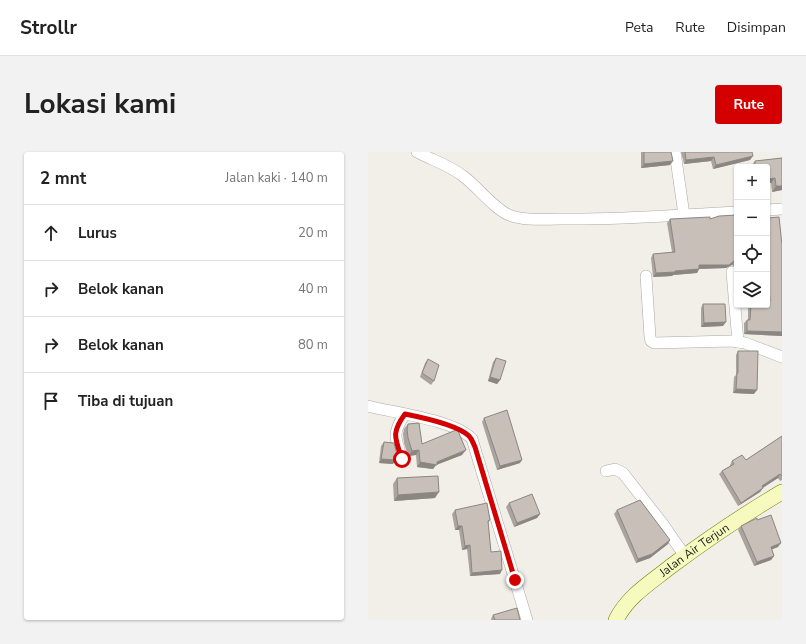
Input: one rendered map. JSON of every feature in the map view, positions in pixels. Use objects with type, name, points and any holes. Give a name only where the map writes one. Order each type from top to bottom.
[{"type":"street","points":[[417,152],[444,164],[462,175],[503,212],[512,216],[529,219],[580,219],[734,212]]},
{"type":"street","points":[[675,152],[684,215]]},
{"type":"street","points":[[770,210],[782,209]]},
{"type":"street","points":[[732,272],[738,342]]},
{"type":"street","points":[[646,276],[651,341],[654,343],[719,341],[738,342],[745,343],[782,357]]},
{"type":"street","points":[[368,406],[422,417],[466,433],[472,439],[526,620]]},
{"type":"street","points":[[402,459],[396,441],[396,429],[405,414]]},
{"type":"street","points":[[606,470],[615,468],[623,473],[662,523],[685,556]]},
{"type":"street","name":"Jalan Air Terjun","points":[[616,620],[624,608],[640,590],[704,542],[782,492]]},
{"type":"building","points":[[644,152],[671,152],[673,161],[644,164]]},
{"type":"building","points":[[685,152],[752,152],[753,156],[716,165],[714,157],[686,160]]},
{"type":"building","points":[[782,158],[782,186],[776,186],[775,178],[770,179],[770,164],[755,164],[755,161]]},
{"type":"building","points":[[734,215],[734,261],[729,265],[699,265],[699,269],[656,273],[653,254],[675,252],[670,219],[710,217],[710,219],[719,216]]},
{"type":"building","points":[[779,217],[782,245],[782,332],[747,331],[747,320],[750,320],[751,308],[770,308],[770,218]]},
{"type":"building","points":[[703,304],[725,304],[726,322],[704,323]]},
{"type":"building","points":[[738,351],[758,351],[757,390],[736,389]]},
{"type":"building","points":[[496,358],[506,361],[500,380],[490,377]]},
{"type":"building","points":[[428,359],[439,365],[434,381],[422,373]]},
{"type":"building","points":[[507,410],[522,460],[500,466],[484,418]]},
{"type":"building","points":[[419,423],[422,444],[456,430],[458,431],[466,450],[437,462],[437,465],[420,462],[419,450],[412,451],[407,429],[408,424]]},
{"type":"building","points":[[782,436],[782,476],[780,474],[741,503],[722,471],[734,464],[732,461],[742,455],[746,460]]},
{"type":"building","points":[[384,442],[394,443],[397,454],[396,460],[381,459]]},
{"type":"building","points":[[438,476],[439,492],[398,495],[397,478]]},
{"type":"building","points":[[532,494],[540,514],[517,523],[509,503]]},
{"type":"building","points":[[640,500],[670,540],[652,554],[638,559],[617,510]]},
{"type":"building","points":[[487,503],[490,520],[488,521],[491,552],[501,551],[502,570],[472,573],[470,545],[465,546],[462,526],[458,526],[455,510]]},
{"type":"building","points":[[771,515],[781,543],[771,547],[774,556],[757,562],[741,526],[757,518],[757,520]]},
{"type":"building","points":[[517,608],[520,620],[495,620],[493,615]]},
{"type":"route","points":[[402,459],[396,441],[396,427],[405,414],[422,417],[462,431],[472,439],[515,580]]}]
